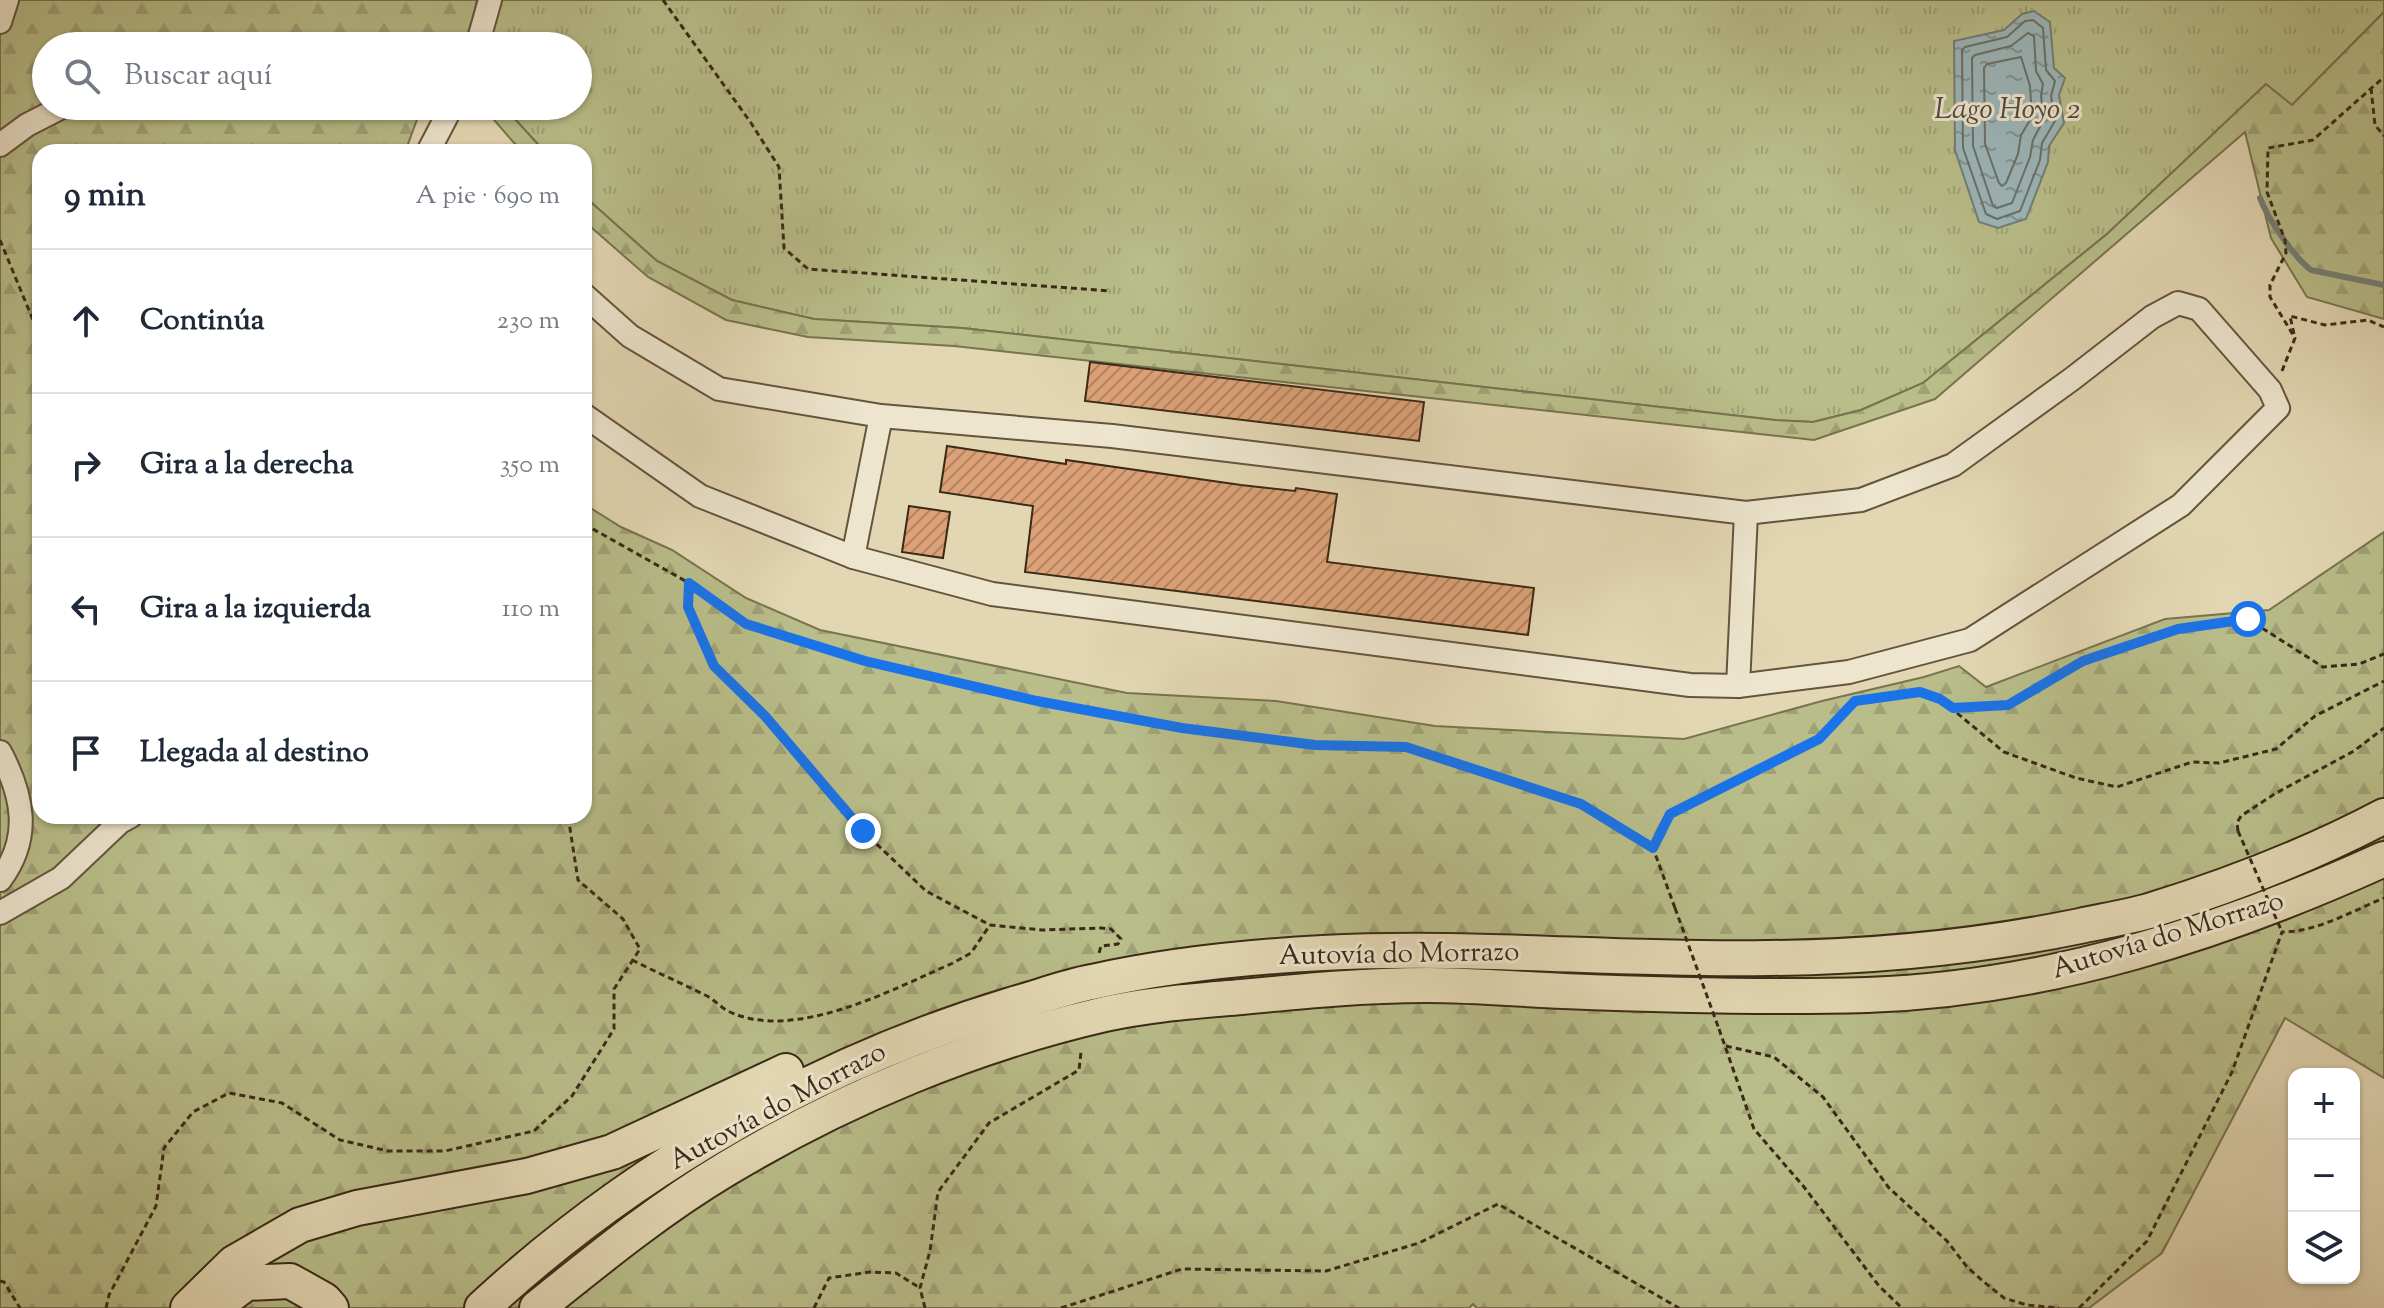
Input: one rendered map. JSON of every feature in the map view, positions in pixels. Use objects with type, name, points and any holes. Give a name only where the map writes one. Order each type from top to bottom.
[{"type":"highway","name":"Autovía do Morrazo","points":[[482,1308],[579,1225],[673,1160],[744,1118],[805,1086],[901,1043],[1091,971],[1326,952],[1420,951],[1766,959],[1953,948],[2145,912],[2243,879],[2344,837],[2384,816]]},
{"type":"highway","name":"Autovía do Morrazo","points":[[537,1308],[627,1236],[726,1169],[837,1109],[926,1071],[1013,1039],[1109,1013],[1352,987],[1432,985],[1666,995],[1870,995],[1974,985],[2073,969],[2216,927],[2320,888],[2384,859]]},
{"type":"highway","points":[[188,1308],[234,1263],[300,1225],[357,1208],[527,1176],[612,1152],[817,1056],[967,1001],[1091,971]]},
{"type":"highway","points":[[212,1308],[246,1283],[290,1281],[324,1300],[331,1308]]},
{"type":"street","points":[[0,22],[7,0]]},
{"type":"street","points":[[481,32],[490,0]]},
{"type":"street","points":[[0,145],[37,120]]},
{"type":"street","points":[[432,144],[445,120]]},
{"type":"street","points":[[592,302],[630,336],[719,389],[881,416],[1112,436],[1746,513],[1861,500],[1953,465],[2152,317],[2178,303],[2199,309],[2270,390],[2278,408],[2181,505],[1970,640],[1849,672],[1738,686],[1690,685],[992,594],[853,557],[700,496],[592,421]]},
{"type":"street","points":[[853,557],[881,416]]},
{"type":"street","points":[[1738,686],[1746,513]]},
{"type":"street","points":[[0,752],[13,776],[19,796],[20,818],[19,843],[13,860],[0,880]]},
{"type":"street","points":[[0,913],[61,878],[118,824]]},
{"type":"path","points":[[663,0],[779,167],[784,248],[808,269],[1111,291]]},
{"type":"path","points":[[2295,338],[2270,297],[2270,285],[2286,253],[2285,240],[2267,192],[2268,148],[2313,140],[2384,77]]},
{"type":"path","points":[[2371,88],[2375,125],[2384,136]]},
{"type":"path","points":[[0,240],[32,318]]},
{"type":"path","points":[[2270,390],[2286,365],[2295,338],[2290,316],[2325,325],[2368,320],[2384,327]]},
{"type":"path","points":[[592,528],[689,583],[746,624],[865,661],[1037,701],[1182,728],[1315,745],[1406,747],[1581,804],[1653,848],[1754,1129],[1804,1187],[1879,1286],[1902,1308]]},
{"type":"path","points":[[689,583],[688,607],[714,666],[765,716],[863,831],[926,891],[990,925],[1042,930],[1101,928],[1119,934],[1121,939],[1118,944],[1101,946],[1091,971]]},
{"type":"path","points":[[1953,708],[2008,705],[2083,661],[2178,629],[2248,619],[2323,667],[2359,664],[2384,654]]},
{"type":"path","points":[[1653,848],[1670,814],[1819,739],[1855,701],[1920,692],[1940,699],[1953,708],[2004,752],[2076,778],[2117,787],[2192,762],[2219,763],[2276,749],[2315,716],[2384,681]]},
{"type":"path","points":[[2079,1308],[2147,1241],[2232,1072],[2282,932],[2237,823],[2241,816],[2276,793],[2354,751],[2384,728]]},
{"type":"path","points":[[106,1308],[109,1295],[156,1206],[164,1148],[193,1112],[229,1093],[282,1103],[340,1140],[388,1151],[445,1151],[534,1131],[572,1096],[614,1029],[614,989],[640,949],[623,919],[578,880],[569,824]]},
{"type":"path","points":[[2282,932],[2296,932],[2384,898]]},
{"type":"path","points":[[632,960],[708,996],[730,1012],[759,1019],[809,1019],[835,1012],[953,963],[971,953],[990,925]]},
{"type":"path","points":[[1726,1046],[1774,1057],[1823,1097],[1889,1188],[1947,1241],[1967,1267],[2004,1298],[2027,1305],[2059,1308]]},
{"type":"path","points":[[925,1308],[920,1288],[930,1251],[938,1192],[989,1123],[1079,1070],[1081,1052]]},
{"type":"path","points":[[1061,1308],[1182,1269],[1326,1271],[1419,1243],[1498,1204],[1679,1308]]},
{"type":"path","points":[[814,1308],[829,1278],[870,1272],[896,1273],[920,1288]]},
{"type":"path","points":[[0,1281],[4,1282],[20,1308]]},
{"type":"green space","points":[[0,0],[477,0],[469,32],[32,32],[32,120],[417,120],[408,144],[32,144],[32,824],[592,824],[592,509],[621,527],[672,550],[746,598],[820,630],[1127,693],[1276,701],[1435,726],[1684,739],[1959,666],[1986,687],[2165,619],[2269,610],[2384,532],[2384,1078],[2285,1018],[2162,1253],[2089,1308],[1477,1308],[1473,1304],[1469,1308],[0,1308]]},
{"type":"green space","points":[[477,0],[2384,0],[2384,12],[2291,106],[2265,85],[2107,234],[1923,383],[1861,410],[1813,422],[962,328],[814,319],[732,300],[657,261],[592,203],[592,144],[538,144],[516,120],[592,120],[592,32],[469,32]]},
{"type":"green space","points":[[2384,12],[2384,319],[2307,297],[2271,238],[2245,132],[1935,399],[1814,440],[954,346],[808,337],[726,320],[648,277],[592,228],[592,203],[657,261],[732,300],[814,319],[962,328],[1813,422],[1861,410],[1923,383],[2107,234],[2266,84],[2292,105]]},
{"type":"green space","points":[[494,120],[516,120],[538,144],[515,144]]},
{"type":"water","name":"Lago Hoyo 2","points":[[2034,11],[2050,22],[2054,68],[2065,78],[2059,95],[2064,123],[2049,146],[2048,162],[2026,219],[1998,228],[1979,222],[1955,150],[1954,41],[2004,30],[2022,14]]},
{"type":"building","points":[[1090,362],[1424,402],[1419,441],[1085,401]]},
{"type":"building","points":[[947,446],[1066,464],[1066,460],[1241,485],[1337,494],[1327,562],[1534,588],[1528,635],[1025,572],[1033,506],[940,492]]},
{"type":"building","points":[[909,506],[950,512],[943,558],[902,552]]},
{"type":"waterway","points":[[2260,198],[2282,237],[2311,270],[2384,285]]},
{"type":"route","points":[[863,831],[765,716],[714,666],[688,607],[689,583],[746,624],[865,661],[1037,701],[1182,728],[1315,745],[1406,747],[1581,804],[1653,848],[1670,814],[1819,739],[1855,701],[1920,692],[1940,699],[1953,708],[2008,705],[2083,661],[2178,629],[2248,619]]}]
